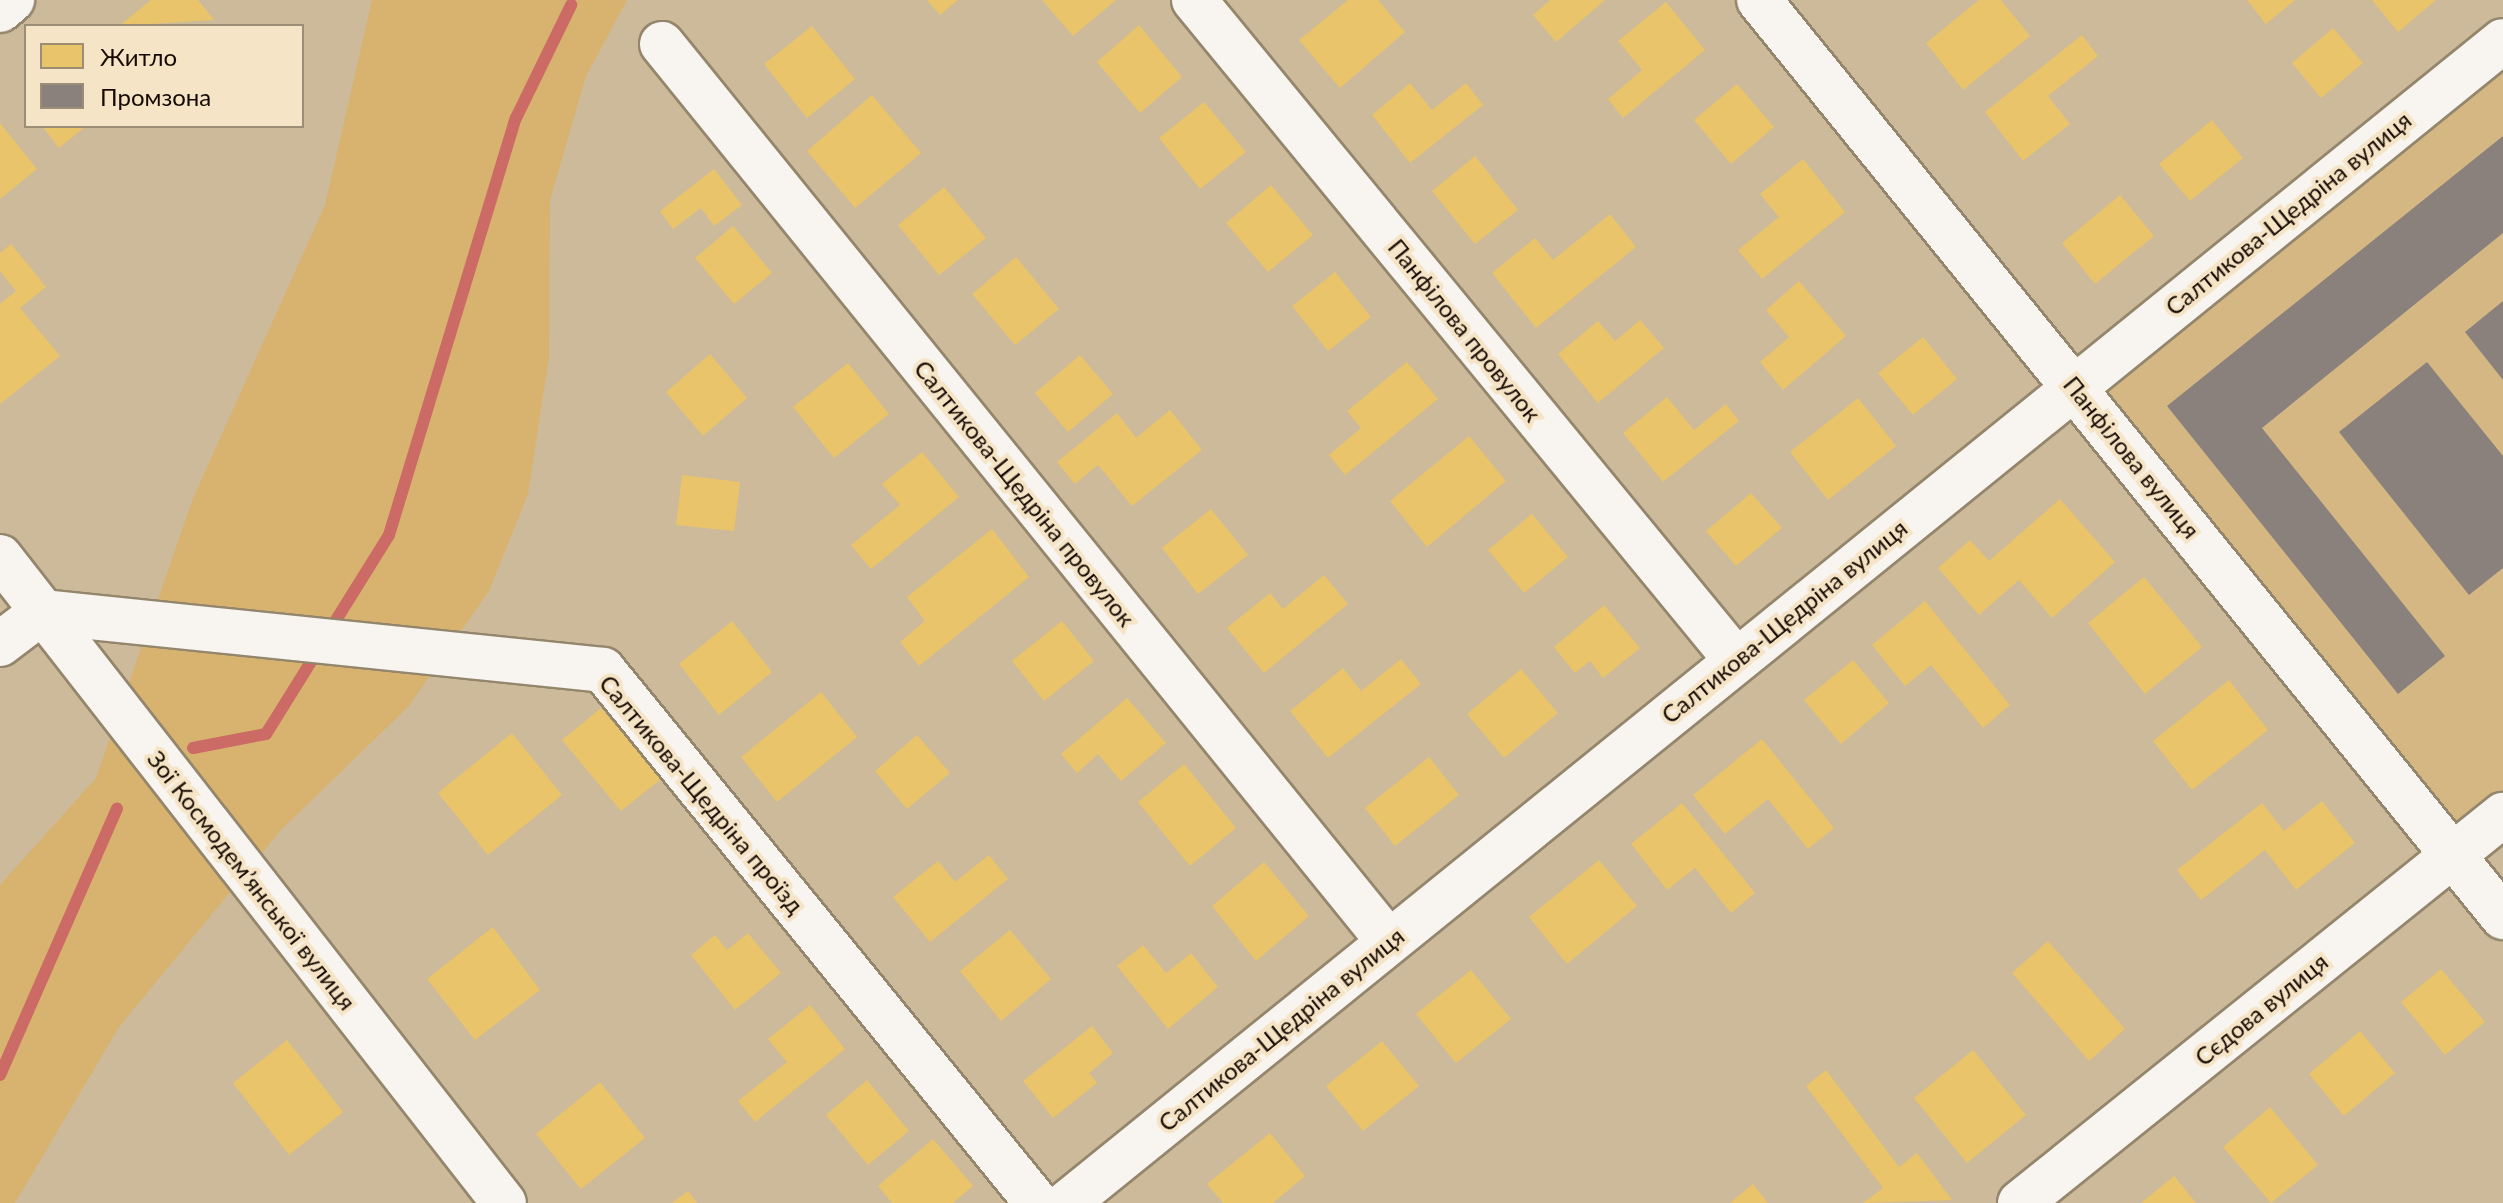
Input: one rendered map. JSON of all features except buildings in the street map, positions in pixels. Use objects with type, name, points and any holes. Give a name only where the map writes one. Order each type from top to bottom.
[{"type":"street","points":[[0,10],[12,0]]},
{"type":"street","name":"Панфілова провулок","points":[[1194,0],[1736,660]]},
{"type":"street","name":"Панфілова вулиця","points":[[1759,0],[2503,917]]},
{"type":"street","name":"Салтикова-Щедріна вулиця","points":[[1067,1203],[2074,385],[2503,41]]},
{"type":"street","name":"Салтикова-Щедріна провулок","points":[[662,44],[1389,942]]},
{"type":"street","name":"Зої Космодем’янської вулиця","points":[[0,557],[504,1203]]},
{"type":"street","points":[[0,644],[42,612]]},
{"type":"street","name":"Салтикова-Щедріна проїзд","points":[[42,612],[603,670],[1037,1203]]},
{"type":"street","name":"Сєдова вулиця","points":[[2020,1203],[2503,815]]},
{"type":"shaded area","points":[[372,0],[627,0],[586,76],[550,200],[549,357],[528,494],[489,591],[408,707],[282,829],[119,1027],[15,1203],[0,1203],[0,885],[96,778],[193,498],[325,205]]},
{"type":"shaded area","points":[[2503,62],[2503,797],[2459,833],[2095,384]]},
{"type":"waterway","points":[[328,633],[389,535],[516,118],[571,5]]},
{"type":"waterway","points":[[193,748],[266,734],[319,649]]},
{"type":"waterway","points":[[0,1075],[117,809]]}]
